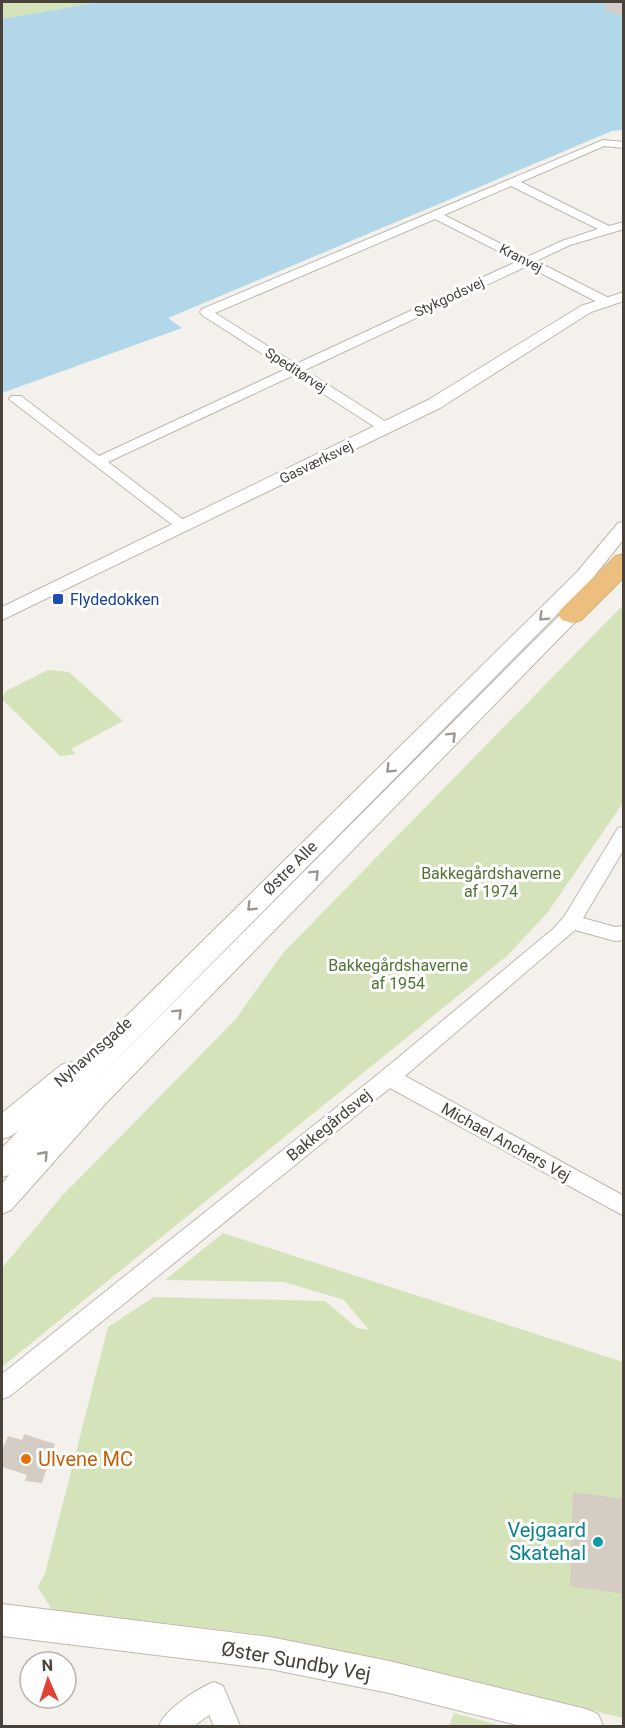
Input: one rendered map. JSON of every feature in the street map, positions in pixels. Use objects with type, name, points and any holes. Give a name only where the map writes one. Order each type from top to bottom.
[{"type":"highway","points":[[584,576],[624,538]]},
{"type":"highway","points":[[572,614],[624,562]]},
{"type":"street","points":[[436,215],[603,143],[624,145]]},
{"type":"street","points":[[512,182],[606,229]]},
{"type":"street","name":"Kranvej","points":[[436,215],[605,301]]},
{"type":"street","name":"Speditørvej","points":[[386,428],[206,312],[436,215]]},
{"type":"street","name":"Stykgodsvej","points":[[294,368],[566,243],[624,225]]},
{"type":"street","name":"Gasværksvej","points":[[2,614],[434,404],[586,309],[624,296]]},
{"type":"street","points":[[97,462],[294,368]]},
{"type":"street","points":[[16,399],[183,527]]},
{"type":"street","name":"Østre Alle","points":[[2,1166],[97,1061],[584,576],[624,527]]},
{"type":"street","name":"Østre Alle","points":[[3,1200],[97,1095],[572,614],[624,575]]},
{"type":"street","name":"Bakkegårdsvej","points":[[2,1388],[389,1077],[560,934],[571,922],[624,833]]},
{"type":"street","points":[[571,922],[615,934],[624,933]]},
{"type":"street","name":"Nyhavnsgade","points":[[2,1128],[183,974]]},
{"type":"street","name":"Michael Anchers Vej","points":[[389,1077],[624,1207]]},
{"type":"street","name":"Øster Sundby Vej","points":[[2,1620],[270,1653],[389,1677],[586,1726]]},
{"type":"street","points":[[172,1726],[214,1695],[227,1726]]},
{"type":"green space","points":[[2,2],[99,2],[2,19]]},
{"type":"green space","points":[[623,605],[623,803],[548,912],[508,955],[2,1367],[2,1268],[61,1197],[235,1020],[283,953]]},
{"type":"green space","points":[[48,670],[69,672],[123,721],[71,749],[76,754],[60,756],[2,699],[6,691]]},
{"type":"green space","points":[[223,1233],[623,1362],[623,1718],[423,1669],[257,1634],[52,1610],[38,1587],[45,1573],[108,1327],[154,1297],[325,1301],[357,1328],[369,1330],[344,1300],[284,1282],[165,1280]]},
{"type":"green space","points":[[454,1713],[502,1726],[449,1726]]},
{"type":"water","points":[[99,2],[623,2],[623,130],[612,131],[168,318],[182,328],[2,393],[2,19]]},
{"type":"building","name":"Ulvene MC","points":[[24,1434],[55,1444],[42,1483],[25,1481],[27,1475],[2,1467],[2,1450],[8,1436],[22,1440]]},
{"type":"building","name":"Vejgaard Skatehal","points":[[573,1492],[624,1499],[624,1594],[570,1586]]},
{"type":"tunnel","points":[[607,2],[624,6]]},
{"type":"place","name":"Flydedokken","points":[[58,599]]},
{"type":"place","name":"Ulvene MC","points":[[26,1459]]},
{"type":"place","name":"Vejgaard Skatehal","points":[[598,1542]]},
{"type":"park label","name":"Bakkegårdshaverne af 1974","points":[[491,882]]},
{"type":"park label","name":"Bakkegårdshaverne af 1954","points":[[398,974]]}]
